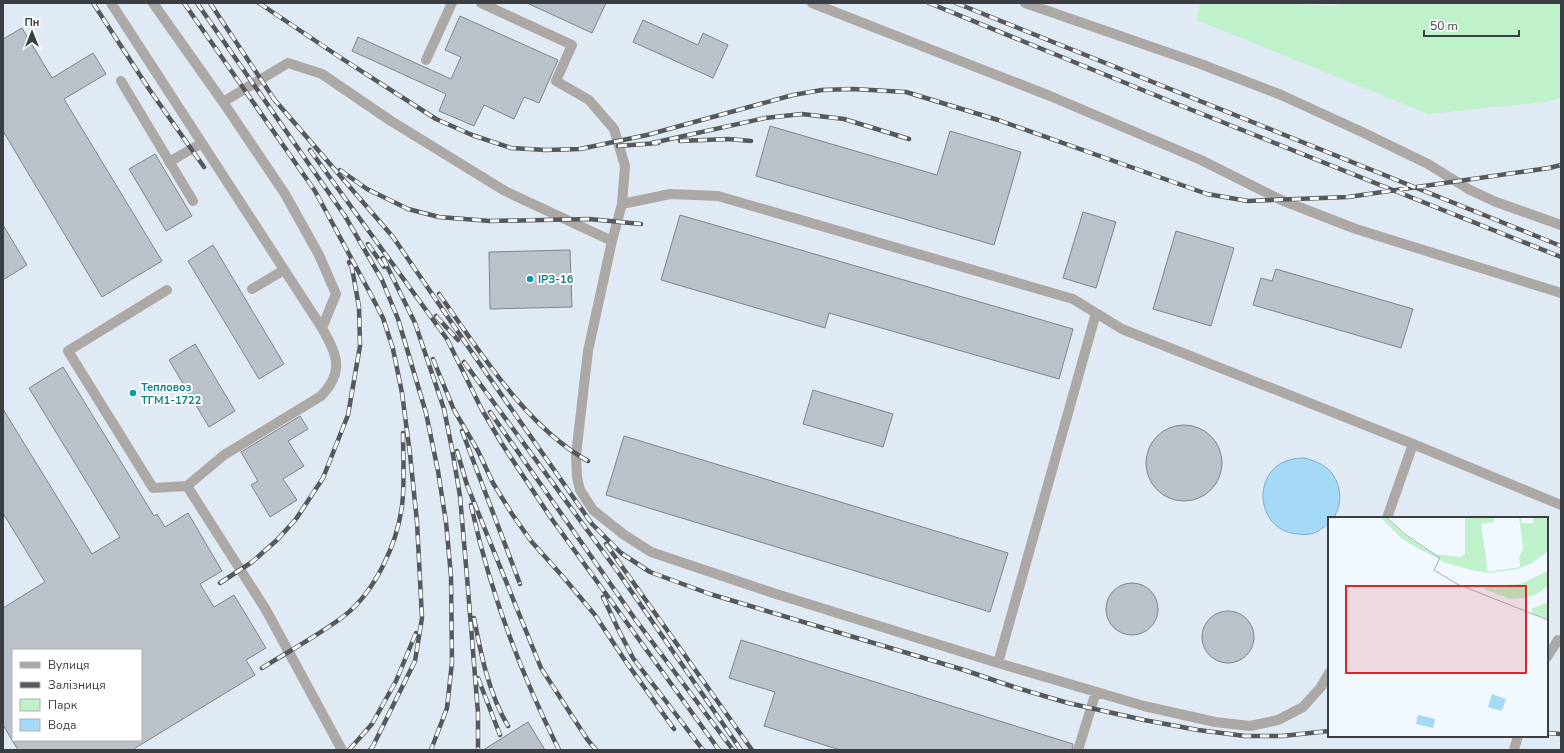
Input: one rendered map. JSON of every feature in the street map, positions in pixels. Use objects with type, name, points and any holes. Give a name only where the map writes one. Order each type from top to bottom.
[{"type":"street","points":[[111,3],[322,328],[333,348],[336,360],[336,374],[330,386],[321,396],[224,455],[187,486],[154,488],[68,351],[167,290]]},
{"type":"street","points":[[153,3],[223,102],[285,194],[319,255],[336,294],[322,328]]},
{"type":"street","points":[[426,60],[452,3]]},
{"type":"street","points":[[481,3],[572,44],[556,81],[589,100],[614,129],[625,166],[622,204],[612,241],[588,352],[576,455],[577,477],[580,490],[593,510],[623,534],[651,552],[773,593],[1096,692],[1144,706],[1215,722],[1250,726],[1278,720],[1303,707],[1321,687],[1328,675]]},
{"type":"street","points":[[812,3],[1050,96],[1202,160],[1281,200],[1356,229],[1561,293]]},
{"type":"street","points":[[1025,3],[1198,63],[1278,94],[1428,164],[1476,193],[1496,202],[1561,225]]},
{"type":"street","points":[[223,102],[288,63],[322,74],[397,125],[505,191],[612,241]]},
{"type":"street","points":[[121,82],[193,201]]},
{"type":"street","points":[[169,162],[202,143]]},
{"type":"street","points":[[622,204],[670,194],[718,196],[1073,299],[1122,329],[1413,444],[1561,505]]},
{"type":"street","points":[[252,289],[284,270]]},
{"type":"street","points":[[998,663],[1096,313]]},
{"type":"street","points":[[1387,517],[1413,444]]},
{"type":"street","points":[[187,486],[266,610],[342,750]]},
{"type":"street","points":[[1548,655],[1558,640],[1561,641]]},
{"type":"street","points":[[1078,750],[1096,692]]},
{"type":"street","points":[[1514,750],[1518,737]]},
{"type":"shaded area","points":[[3,3],[1561,3],[1561,750],[3,750]]},
{"type":"green space","points":[[1200,3],[1272,3],[1332,6],[1351,3],[1561,3],[1561,98],[1545,102],[1428,114],[1197,20]]},
{"type":"water","points":[[1298,458],[1305,458],[1317,462],[1328,469],[1336,480],[1340,493],[1339,506],[1334,517],[1328,517],[1326,526],[1313,533],[1302,535],[1283,530],[1272,522],[1266,511],[1263,498],[1264,485],[1270,474],[1279,464]]},
{"type":"building","points":[[527,3],[606,3],[592,33]]},
{"type":"building","points":[[460,16],[558,60],[539,103],[524,97],[514,119],[484,105],[474,126],[439,111],[446,94],[352,51],[358,37],[451,79],[461,57],[445,50]]},
{"type":"building","points":[[643,20],[698,45],[703,33],[728,45],[713,78],[633,42]]},
{"type":"building","points":[[22,28],[52,78],[93,53],[106,74],[64,99],[162,261],[102,297],[3,131],[3,39]]},
{"type":"building","points":[[770,126],[937,175],[950,131],[1021,152],[994,245],[756,176]]},
{"type":"building","points":[[155,154],[192,216],[166,231],[129,169]]},
{"type":"building","points":[[1083,212],[1116,222],[1096,288],[1063,278]]},
{"type":"building","points":[[680,215],[1073,329],[1059,379],[829,313],[825,328],[661,280]]},
{"type":"building","points":[[3,225],[27,265],[3,280]]},
{"type":"building","points":[[1176,231],[1234,248],[1211,326],[1153,309]]},
{"type":"building","points":[[213,245],[284,364],[259,379],[188,261]]},
{"type":"building","name":"ІРЗ-16","points":[[570,250],[572,307],[490,309],[489,252]]},
{"type":"building","points":[[1276,269],[1413,309],[1401,348],[1253,305],[1261,278],[1272,281]]},
{"type":"building","points":[[195,344],[235,411],[209,427],[169,360]]},
{"type":"building","points":[[63,367],[154,516],[157,514],[165,527],[188,513],[222,571],[200,584],[214,607],[234,595],[266,648],[246,660],[255,675],[132,750],[18,750],[13,741],[142,741],[142,649],[12,649],[12,740],[3,725],[3,608],[45,582],[3,513],[3,409],[92,554],[120,537],[29,388]]},
{"type":"building","points":[[813,390],[893,414],[883,447],[803,424]]},
{"type":"building","points":[[300,416],[308,429],[288,441],[304,466],[283,479],[297,500],[270,517],[251,485],[258,481],[241,452]]},
{"type":"building","points":[[1177,425],[1191,425],[1205,431],[1216,442],[1222,456],[1222,470],[1219,478],[1211,490],[1205,495],[1191,501],[1177,501],[1163,495],[1152,484],[1146,470],[1146,456],[1152,442],[1163,431]]},
{"type":"building","points":[[624,436],[1008,553],[990,612],[606,495]]},
{"type":"building","points":[[1132,583],[1142,585],[1150,591],[1156,599],[1158,609],[1156,619],[1150,627],[1142,633],[1132,635],[1122,633],[1114,627],[1108,619],[1106,609],[1108,599],[1114,591],[1122,585]]},
{"type":"building","points":[[1228,611],[1238,613],[1246,619],[1252,627],[1254,637],[1252,647],[1246,655],[1238,661],[1228,663],[1218,661],[1210,655],[1204,647],[1202,637],[1204,627],[1210,619],[1218,613]]},
{"type":"building","points":[[741,640],[1073,744],[1072,750],[840,750],[764,726],[775,692],[729,678]]},
{"type":"building","points":[[528,722],[545,750],[483,750],[499,740]]},
{"type":"railway","points":[[93,3],[149,89],[204,167]]},
{"type":"railway","points":[[184,3],[315,191],[383,318],[393,349],[402,393],[410,454],[417,522],[422,618],[415,661],[370,750]]},
{"type":"railway","points":[[197,3],[345,216],[382,280],[398,319],[426,413],[438,471],[446,522],[451,576],[452,662],[447,708],[431,750]]},
{"type":"railway","points":[[210,3],[276,102]]},
{"type":"railway","points":[[259,3],[436,119],[472,135],[511,148],[546,150],[580,149],[647,135],[793,95],[822,90],[853,89],[906,92],[998,120],[1207,194],[1248,201],[1348,197],[1561,165]]},
{"type":"railway","points":[[929,3],[1177,104],[1561,257]]},
{"type":"railway","points":[[956,3],[1561,246]]},
{"type":"railway","points":[[273,98],[393,237],[592,524],[621,553],[650,572],[710,594],[964,670],[1068,703],[1144,720],[1198,730],[1245,736],[1282,736],[1328,731]]},
{"type":"railway","points":[[652,143],[765,118],[802,114],[844,119],[909,139]]},
{"type":"railway","points":[[680,141],[728,139],[751,141]]},
{"type":"railway","points":[[618,146],[658,143]]},
{"type":"railway","points":[[310,150],[447,339],[481,408],[502,444],[551,518],[719,750]]},
{"type":"railway","points":[[340,170],[367,189],[408,209],[439,217],[490,221],[589,219],[641,224]]},
{"type":"railway","points":[[368,244],[384,267]]},
{"type":"railway","points":[[383,258],[415,323],[444,409],[452,449],[460,496],[467,577],[478,713],[478,750]]},
{"type":"railway","points":[[220,583],[252,562],[277,540],[296,519],[323,478],[348,415],[360,346],[359,307],[352,268],[349,262]]},
{"type":"railway","points":[[439,294],[505,386],[524,408],[565,446],[588,461]]},
{"type":"railway","points":[[436,316],[458,340]]},
{"type":"railway","points":[[433,359],[454,410],[478,451],[493,483],[512,514],[531,541],[595,615],[624,659],[674,729]]},
{"type":"railway","points":[[464,362],[618,572],[741,750]]},
{"type":"railway","points":[[490,412],[635,619],[733,750]]},
{"type":"railway","points":[[462,431],[520,584]]},
{"type":"railway","points":[[262,668],[344,616],[355,606],[375,581],[390,551],[402,506],[404,470],[403,433]]},
{"type":"railway","points":[[457,451],[467,485],[541,668],[587,739],[596,750]]},
{"type":"railway","points":[[471,505],[487,568],[519,661],[559,750]]},
{"type":"railway","points":[[606,544],[752,750]]},
{"type":"railway","points":[[603,597],[633,658],[703,750]]},
{"type":"railway","points":[[474,618],[486,674],[501,714],[508,726]]},
{"type":"railway","points":[[349,750],[372,724],[396,681],[416,633]]},
{"type":"railway","points":[[478,678],[500,735]]},
{"type":"railway","points":[[1548,733],[1561,734]]},
{"type":"place","name":"ІРЗ-16","points":[[530,279]]},
{"type":"place","name":"Тепловоз ТГМ1-1722","points":[[133,393]]}]
